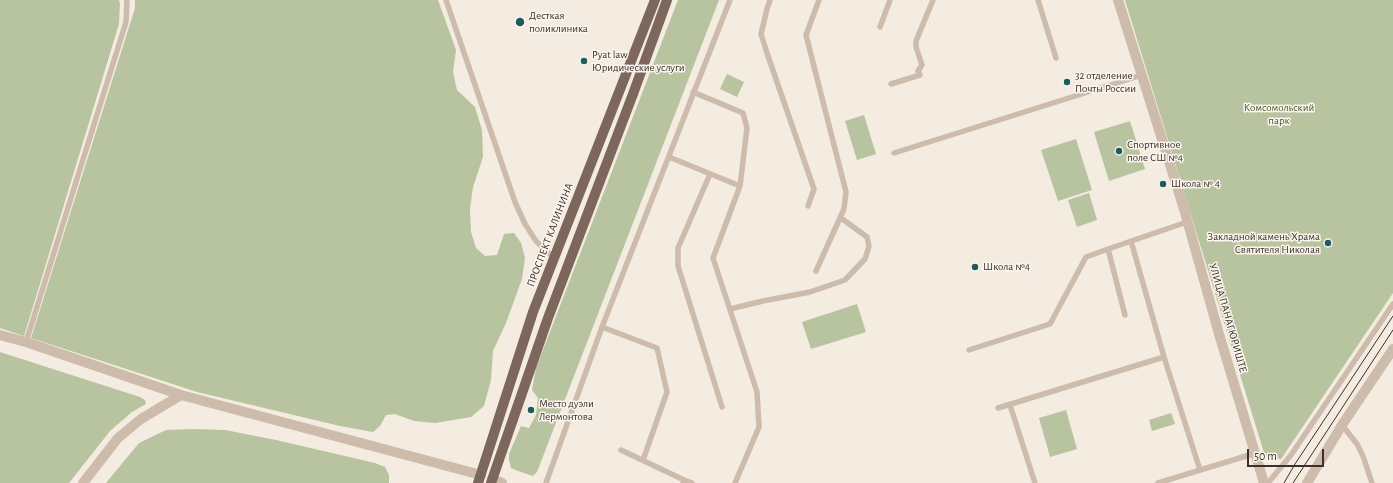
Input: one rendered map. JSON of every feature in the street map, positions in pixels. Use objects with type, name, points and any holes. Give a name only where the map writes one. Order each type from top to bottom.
[{"type":"main road","name":"ПРОСПЕКТ КАЛИНИНА","points":[[479,479],[533,312],[655,0]]},
{"type":"main road","points":[[479,479],[491,481],[548,318],[636,87],[667,0]]},
{"type":"main road","points":[[533,312],[548,318]]},
{"type":"street","name":"УЛИЦА ПАНАГЮРИШТЕ","points":[[1118,0],[1188,222],[1219,334],[1264,483]]},
{"type":"street","points":[[0,335],[26,342],[181,395],[479,479]]},
{"type":"street","points":[[1308,483],[1342,425],[1393,349]]},
{"type":"street","points":[[83,483],[118,438],[141,419],[181,395]]},
{"type":"street","points":[[491,481],[502,483]]},
{"type":"lane","points":[[26,342],[126,22],[127,0]]},
{"type":"lane","points":[[446,0],[515,202],[525,224],[536,240],[554,258]]},
{"type":"lane","points":[[546,483],[602,327],[730,0]]},
{"type":"lane","points":[[770,0],[761,34],[814,189],[808,206]]},
{"type":"lane","points":[[816,272],[841,218],[844,209],[846,192],[806,35],[819,0]]},
{"type":"lane","points":[[880,27],[890,0]]},
{"type":"lane","points":[[891,84],[920,75],[918,71],[922,65],[916,46],[916,41],[933,0]]},
{"type":"lane","points":[[1038,0],[1056,58]]},
{"type":"lane","points":[[894,153],[1142,75]]},
{"type":"lane","points":[[693,92],[743,113],[747,128],[740,186],[713,258],[757,392],[759,427],[735,483]]},
{"type":"lane","points":[[669,157],[740,186]]},
{"type":"lane","points":[[710,174],[678,248],[678,266],[722,408]]},
{"type":"lane","points":[[730,309],[810,292],[844,280],[865,259],[869,246],[868,237],[841,218]]},
{"type":"lane","points":[[969,350],[1050,324],[1086,257],[1188,222]]},
{"type":"lane","points":[[1131,241],[1164,357],[1200,470]]},
{"type":"lane","points":[[1108,249],[1125,315]]},
{"type":"lane","points":[[1268,483],[1291,455],[1393,304]]},
{"type":"lane","points":[[602,327],[657,348],[667,392],[643,460]]},
{"type":"lane","points":[[998,408],[1164,357]]},
{"type":"lane","points":[[1010,405],[1035,483]]},
{"type":"lane","points":[[1342,425],[1357,444],[1363,456],[1372,483]]},
{"type":"lane","points":[[621,450],[684,482],[692,483]]},
{"type":"lane","points":[[1158,483],[1256,454]]},
{"type":"green space","points":[[0,0],[119,0],[120,3],[119,24],[24,336],[0,328]]},
{"type":"green space","points":[[135,0],[438,0],[456,50],[453,72],[457,90],[475,107],[482,130],[483,157],[473,187],[470,209],[471,232],[476,248],[485,256],[497,255],[504,234],[514,233],[521,243],[525,258],[522,279],[506,323],[493,351],[491,380],[484,406],[471,417],[435,423],[414,421],[395,414],[386,415],[380,426],[373,432],[340,426],[197,392],[31,338],[135,8]]},
{"type":"green space","points":[[678,0],[719,0],[537,472],[533,476],[511,468],[509,454],[521,426],[529,428],[536,415],[538,398],[532,390],[536,368]]},
{"type":"green space","name":"Комсомольский парк","points":[[1125,0],[1393,0],[1393,293],[1281,459],[1265,456]]},
{"type":"green space","points":[[727,74],[744,82],[737,97],[720,89]]},
{"type":"green space","points":[[864,115],[876,154],[857,160],[845,121]]},
{"type":"green space","name":"Спортивное поле СШ №4","points":[[1130,121],[1145,169],[1109,181],[1094,132]]},
{"type":"green space","points":[[1076,139],[1092,190],[1058,201],[1041,150]]},
{"type":"green space","points":[[1089,193],[1097,220],[1077,227],[1068,200]]},
{"type":"green space","points":[[857,304],[866,332],[811,349],[802,322]]},
{"type":"green space","points":[[0,352],[140,397],[145,400],[146,404],[132,412],[110,431],[69,483],[0,483]]},
{"type":"green space","points":[[1066,410],[1077,449],[1050,457],[1039,418]]},
{"type":"green space","points":[[1171,413],[1175,424],[1152,431],[1149,420]]},
{"type":"green space","points":[[166,430],[225,430],[375,463],[385,467],[389,475],[389,483],[106,483],[139,443]]},
{"type":"tram line","points":[[1284,483],[1393,316]]},
{"type":"tram line","points":[[1293,483],[1393,330]]},
{"type":"place","name":"Десткая поликлиника","points":[[520,22]]},
{"type":"place","name":"Pyat law Юридические услуги","points":[[584,61]]},
{"type":"place","name":"32 отделение Почты России","points":[[1067,82]]},
{"type":"place","name":"Спортивное поле СШ №4","points":[[1119,151]]},
{"type":"place","name":"Школа № 4","points":[[1163,184]]},
{"type":"place","name":"Закладной камень Храма Святителя Николая","points":[[1328,243]]},
{"type":"place","name":"Школа №4","points":[[975,267]]},
{"type":"place","name":"Место дуэли Лермонтова","points":[[531,410]]}]
